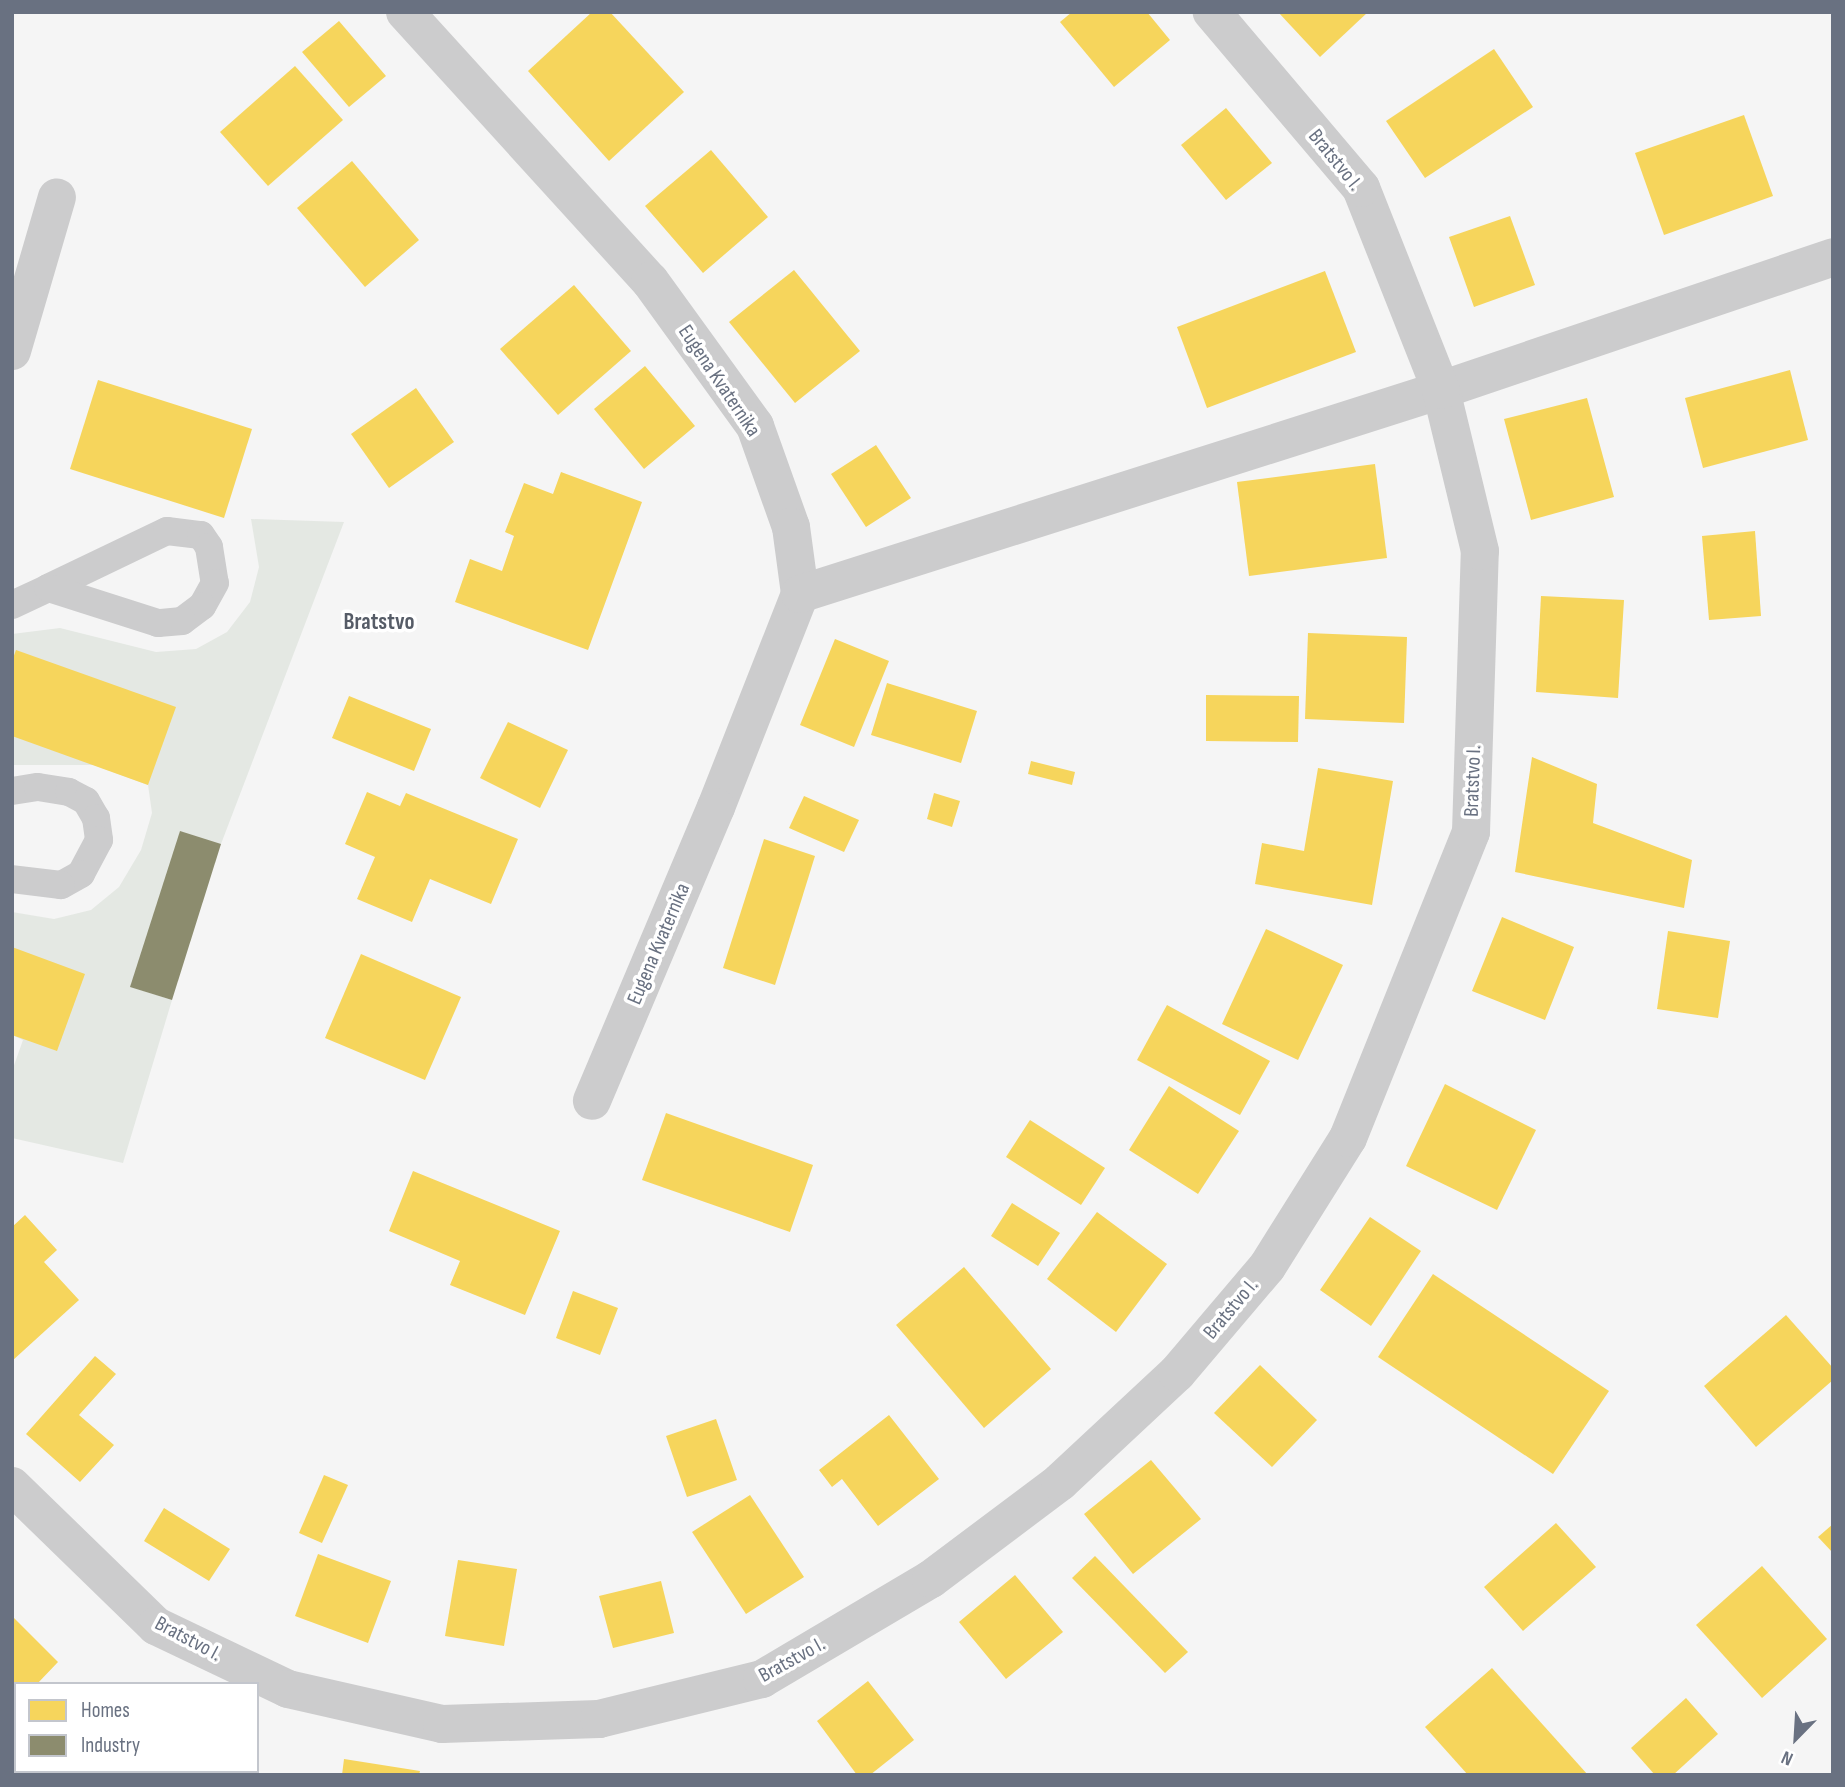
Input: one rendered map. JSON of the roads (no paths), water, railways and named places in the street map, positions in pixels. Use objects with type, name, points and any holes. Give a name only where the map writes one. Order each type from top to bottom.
[{"type":"street","name":"Eugena Kvaternika","points":[[405,12],[650,281],[755,426],[791,527],[800,594],[592,1101]]},
{"type":"street","name":"Bratstvo I.","points":[[12,1486],[156,1626],[288,1689],[442,1724],[599,1719],[762,1679],[931,1579],[1060,1482],[1177,1373],[1267,1267],[1348,1138],[1472,832],[1480,551],[1441,390],[1361,188],[1212,12]]},
{"type":"street","points":[[12,351],[57,197]]},
{"type":"street","points":[[800,594],[1441,390],[1833,257]]},
{"type":"lane","points":[[12,606],[48,588],[167,531],[184,530],[201,535],[209,547],[215,583],[202,606],[182,621],[158,623],[48,588]]},
{"type":"lane","points":[[12,791],[38,788],[69,792],[86,801],[96,818],[99,840],[81,874],[61,885],[12,879]]},
{"type":"district","name":"Bratstvo","points":[[379,622]]}]
